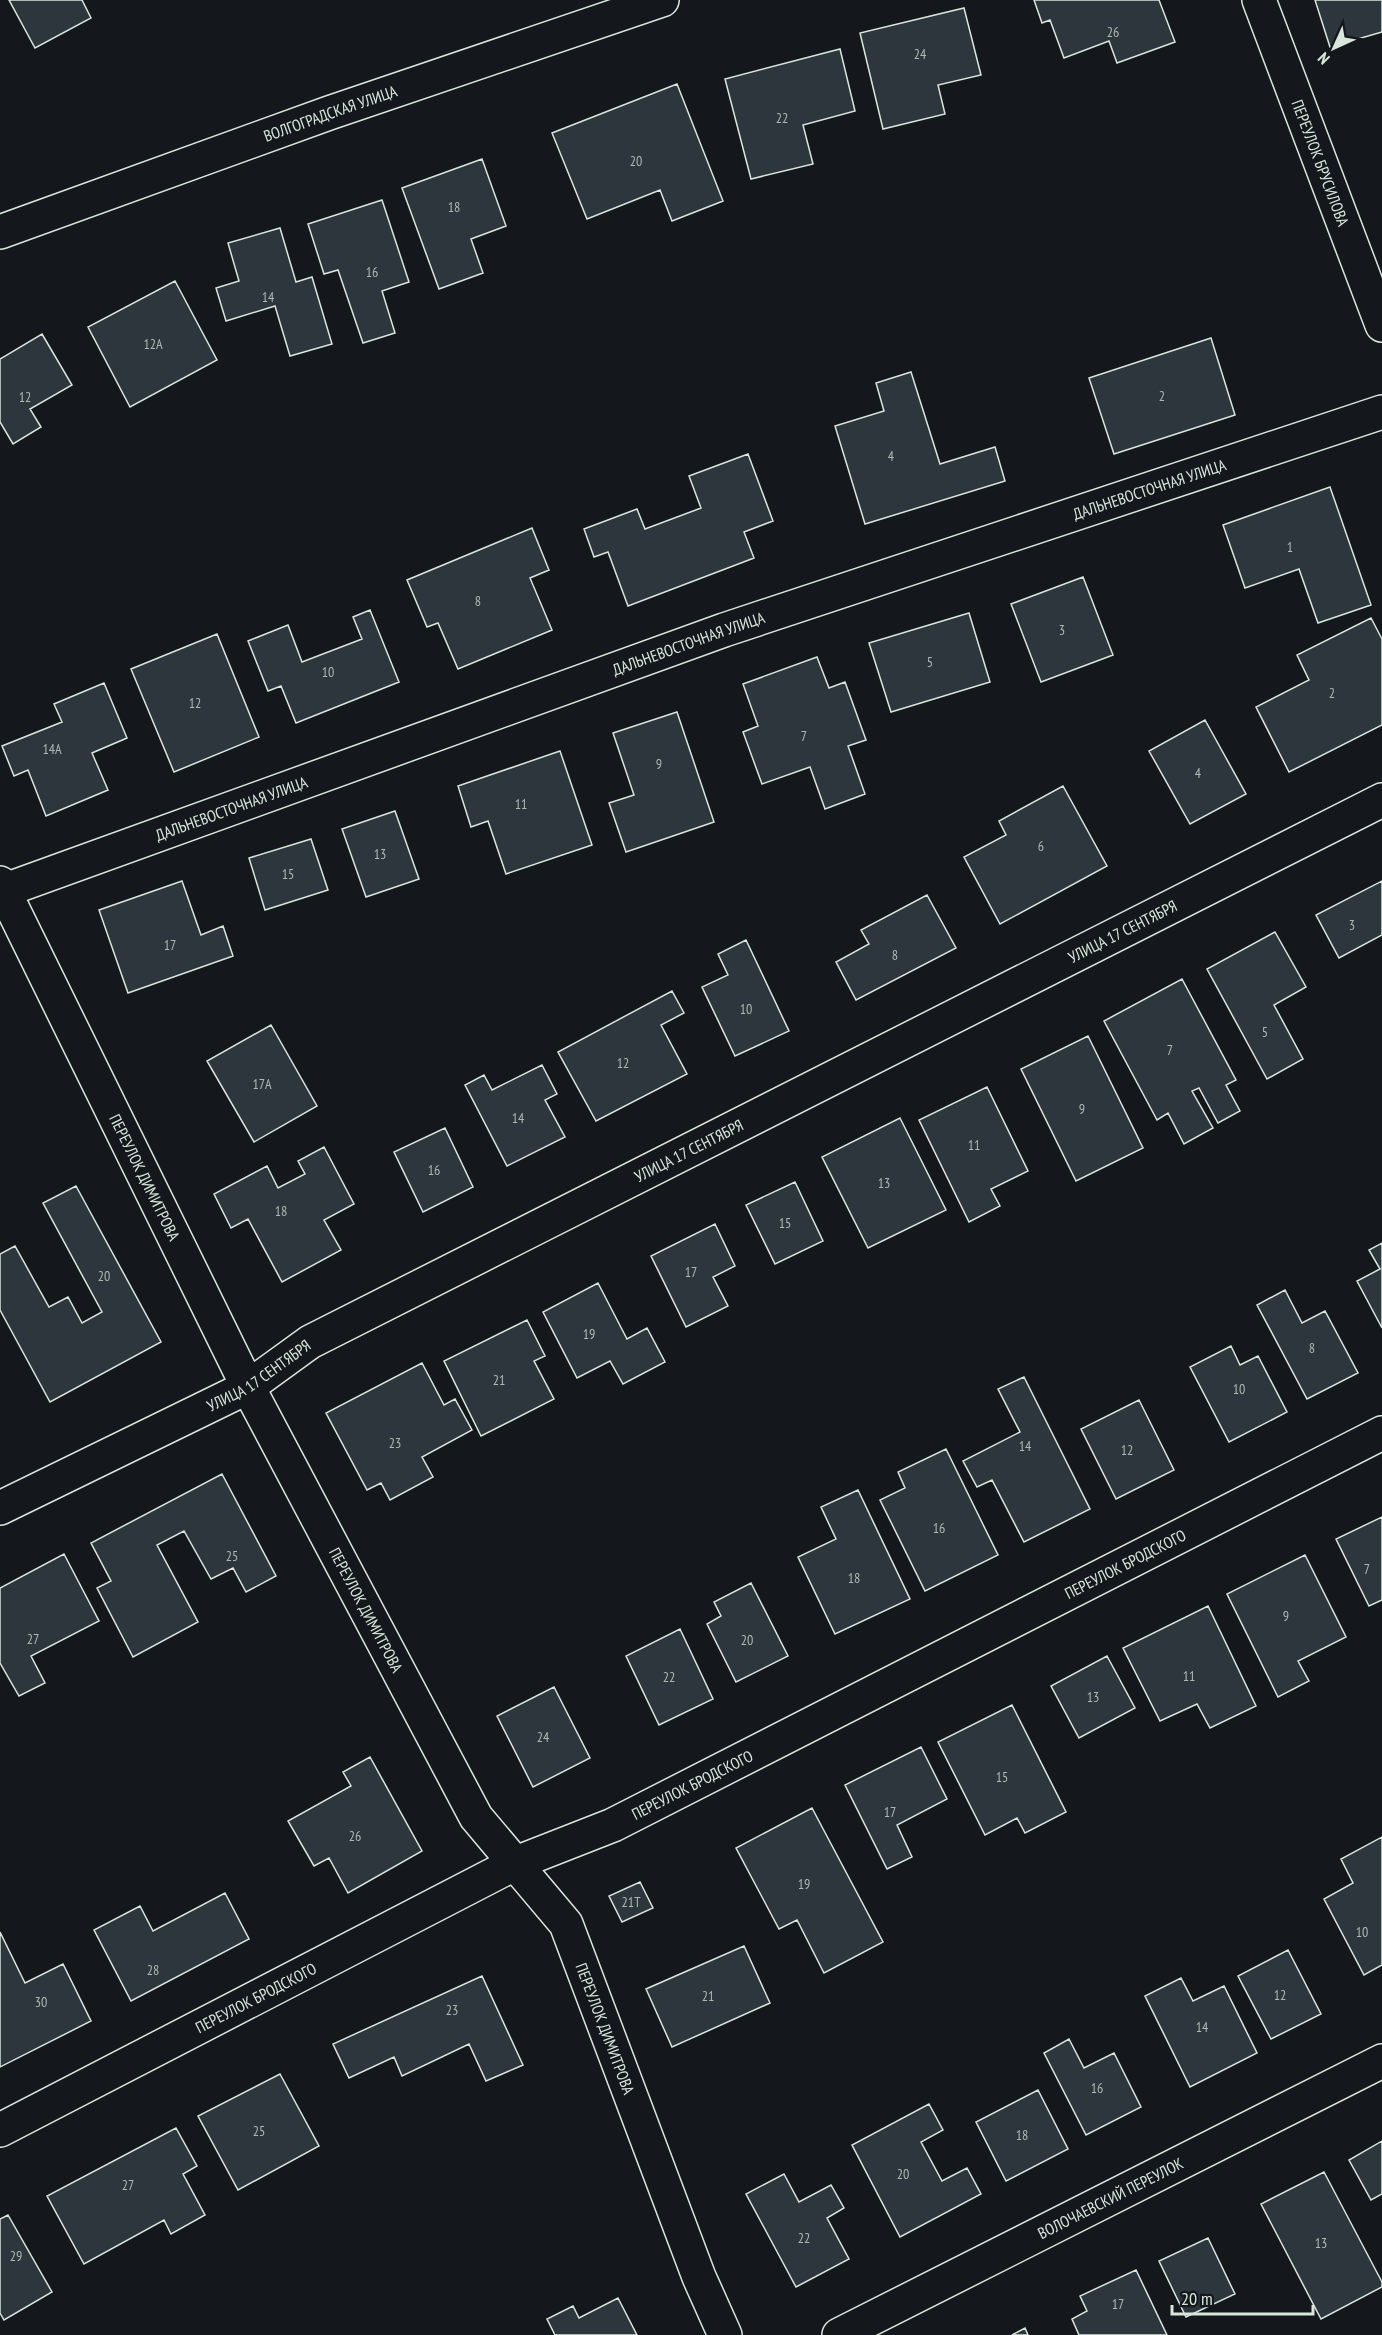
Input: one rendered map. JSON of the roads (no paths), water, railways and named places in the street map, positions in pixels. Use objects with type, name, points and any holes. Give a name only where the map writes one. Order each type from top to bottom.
[{"type":"street","name":"ВОЛГОГРАДСКАЯ УЛИЦА","points":[[0,232],[329,112],[662,0]]},
{"type":"street","name":"ПЕРЕУЛОК БРУСИЛОВА","points":[[1259,0],[1382,325]]},
{"type":"street","name":"ДАЛЬНЕВОСТОЧНАЯ УЛИЦА","points":[[1,888],[724,630],[1382,412]]},
{"type":"street","name":"УЛИЦА 17 СЕНТЯБРЯ","points":[[0,1509],[248,1387],[310,1342],[1382,800]]},
{"type":"street","name":"ПЕРЕУЛОК ДИМИТРОВА","points":[[1,888],[248,1387],[476,1817],[566,1924],[699,2277],[725,2335]]},
{"type":"street","name":"ПЕРЕУЛОК БРОДСКОГО","points":[[0,2130],[516,1863],[613,1825],[1382,1433]]},
{"type":"street","name":"ВОЛОЧАЕВСКИЙ ПЕРЕУЛОК","points":[[839,2335],[1382,2061]]}]
